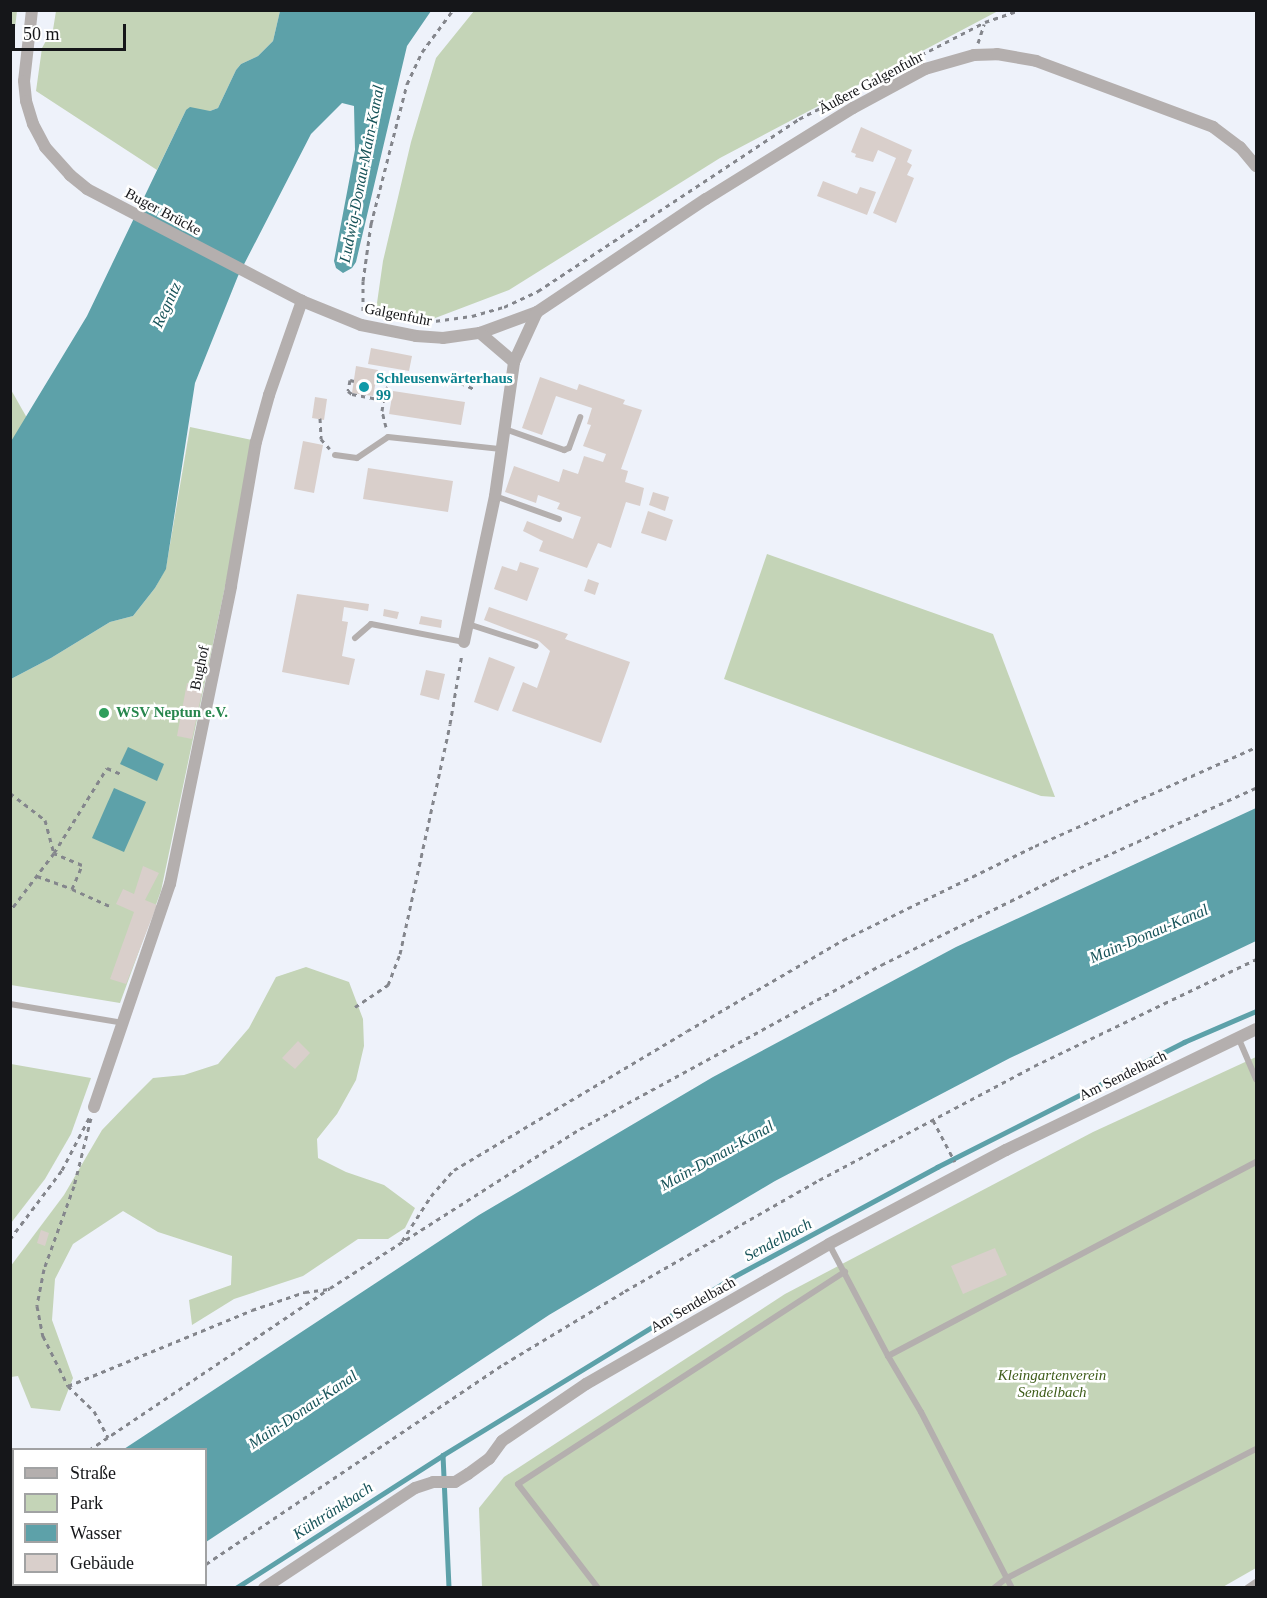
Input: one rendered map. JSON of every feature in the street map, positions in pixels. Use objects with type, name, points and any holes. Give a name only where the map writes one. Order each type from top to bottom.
[{"type":"street","name":"Buger Brücke","points":[[32,10],[24,90],[36,130],[57,161],[87,189],[302,301]]},
{"type":"street","name":"Äußere Galgenfuhr","points":[[587,280],[706,199],[853,108],[925,69],[974,55],[996,54],[1036,61],[1203,123],[1240,147],[1257,166]]},
{"type":"street","name":"Galgenfuhr","points":[[302,301],[361,325],[416,336],[443,338],[480,333],[537,312],[587,280]]},
{"type":"street","name":"Bughof","points":[[94,1107],[170,884],[231,586],[256,442],[269,395],[302,301]]},
{"type":"street","points":[[464,642],[495,496],[514,362],[537,312]]},
{"type":"street","points":[[480,333],[514,362]]},
{"type":"street","name":"Am Sendelbach","points":[[264,1587],[416,1488],[433,1482],[455,1482],[489,1459],[502,1441],[586,1384],[829,1244],[1006,1150],[1257,1029]]},
{"type":"lane","points":[[505,429],[564,450],[568,448],[580,417]]},
{"type":"lane","points":[[335,455],[357,458],[388,436],[501,449]]},
{"type":"lane","points":[[495,496],[559,519]]},
{"type":"lane","points":[[355,638],[371,624],[464,642]]},
{"type":"lane","points":[[467,624],[536,646]]},
{"type":"lane","points":[[10,1004],[124,1023]]},
{"type":"lane","points":[[1238,1037],[1257,1079]]},
{"type":"lane","points":[[888,1356],[1257,1162]]},
{"type":"lane","points":[[829,1244],[888,1356],[921,1412],[1012,1587]]},
{"type":"lane","points":[[598,1587],[518,1484],[845,1272]]},
{"type":"lane","points":[[994,1587],[1007,1578],[1257,1449]]},
{"type":"lane","points":[[1247,1587],[1257,1582]]},
{"type":"path","points":[[354,312],[363,316],[363,281],[371,224],[407,84],[422,52],[453,10]]},
{"type":"path","points":[[913,60],[985,22],[1020,10]]},
{"type":"path","points":[[974,55],[985,22]]},
{"type":"path","points":[[424,322],[472,316],[504,307],[538,291],[799,119],[871,81]]},
{"type":"path","points":[[388,436],[382,411],[385,390],[393,381],[425,377],[452,379],[474,389]]},
{"type":"path","points":[[354,381],[350,380],[348,391],[352,394],[384,400]]},
{"type":"path","points":[[320,418],[321,439],[335,455]]},
{"type":"path","points":[[355,1007],[388,985],[400,954],[450,724],[464,642]]},
{"type":"path","points":[[401,1243],[430,1196],[454,1170],[687,1030],[843,940],[1035,846],[1257,747]]},
{"type":"path","points":[[10,911],[54,853],[107,768],[121,774]]},
{"type":"path","points":[[90,1448],[330,1288],[580,1129],[881,965],[1054,879],[1257,788]]},
{"type":"path","points":[[10,793],[45,820],[54,853]]},
{"type":"path","points":[[54,853],[82,865],[72,889]]},
{"type":"path","points":[[37,876],[112,907]]},
{"type":"path","points":[[207,1563],[504,1364],[788,1197],[1034,1066],[1257,959]]},
{"type":"path","points":[[10,1239],[62,1170],[94,1107]]},
{"type":"path","points":[[94,1107],[75,1186],[44,1269],[37,1306],[44,1336],[68,1386],[94,1411],[108,1437]]},
{"type":"path","points":[[933,1119],[956,1165]]},
{"type":"path","points":[[68,1386],[252,1310],[305,1292],[330,1288]]},
{"type":"green space","points":[[10,11],[17,11],[11,61]]},
{"type":"green space","points":[[56,11],[280,11],[273,41],[258,56],[241,64],[236,70],[218,108],[210,111],[186,110],[157,170],[36,91],[42,48],[47,39],[52,36]]},
{"type":"green space","points":[[474,11],[998,11],[720,158],[509,290],[430,320],[375,317],[383,261],[411,142],[436,58]]},
{"type":"green space","points":[[10,388],[27,418],[11,443],[10,443]]},
{"type":"green space","name":"WSV Neptun e.V.","points":[[190,427],[252,440],[238,525],[161,891],[120,1003],[11,985],[11,679],[110,622],[133,616],[155,588],[166,568]]},
{"type":"green space","points":[[767,554],[993,634],[1055,797],[1041,796],[724,679]]},
{"type":"green space","points":[[306,967],[349,982],[363,1019],[364,1046],[356,1080],[337,1114],[317,1139],[318,1158],[346,1172],[384,1185],[415,1208],[405,1228],[388,1239],[358,1239],[303,1276],[234,1299],[192,1325],[189,1300],[231,1285],[232,1256],[158,1232],[123,1211],[73,1244],[55,1279],[52,1320],[73,1378],[60,1411],[31,1408],[18,1376],[11,1377],[10,1267],[64,1195],[102,1130],[129,1102],[153,1078],[184,1075],[218,1064],[249,1028],[276,977]]},
{"type":"green space","name":"Kleingartenverein Sendelbach","points":[[1256,1057],[1256,1568],[1221,1588],[482,1587],[479,1508],[504,1477],[785,1294],[1093,1132]]},
{"type":"green space","points":[[11,1064],[91,1078],[71,1134],[45,1179],[11,1223]]},
{"type":"water","points":[[280,11],[431,11],[407,46],[356,262],[352,268],[343,273],[336,268],[334,261],[355,150],[354,106],[342,103],[311,134],[238,276],[195,383],[166,569],[155,588],[133,616],[110,622],[11,679],[10,443],[87,316],[186,110],[190,107],[210,111],[218,108],[236,70],[241,64],[258,56],[273,41]]},
{"type":"water","points":[[128,747],[164,764],[157,781],[120,764]]},
{"type":"water","points":[[114,788],[146,802],[124,852],[92,838]]},
{"type":"water","name":"Main-Donau-Kanal","points":[[1256,808],[1256,941],[1010,1058],[775,1181],[549,1315],[207,1541],[207,1448],[126,1448],[479,1215],[713,1077],[956,947]]},
{"type":"water","points":[[12,1523],[12,1586],[139,1586],[136,1588],[11,1587],[10,1524]]},
{"type":"building","points":[[861,127],[912,150],[907,162],[912,165],[907,175],[914,178],[896,223],[873,213],[896,158],[878,150],[873,162],[855,157],[856,154],[851,152]]},
{"type":"building","points":[[823,181],[857,194],[860,187],[876,192],[867,215],[817,196]]},
{"type":"building","points":[[371,348],[412,356],[409,371],[368,364]]},
{"type":"building","name":"Schleusenwärterhaus 99","points":[[356,366],[378,370],[373,396],[352,393]]},
{"type":"building","points":[[540,377],[577,390],[579,384],[625,400],[623,404],[642,410],[621,469],[628,471],[625,482],[644,488],[640,506],[626,502],[611,548],[598,543],[587,568],[539,551],[543,541],[523,531],[527,521],[573,539],[581,517],[557,509],[560,503],[538,495],[536,503],[505,492],[514,466],[559,482],[563,469],[578,474],[584,456],[603,462],[606,454],[583,446],[591,425],[587,424],[592,408],[556,396],[542,435],[522,428]]},
{"type":"building","points":[[393,391],[465,402],[461,425],[389,414]]},
{"type":"building","points":[[315,397],[327,399],[324,420],[312,418]]},
{"type":"building","points":[[303,441],[323,445],[314,493],[294,489]]},
{"type":"building","points":[[368,468],[453,481],[448,512],[363,499]]},
{"type":"building","points":[[653,492],[669,497],[665,511],[649,505]]},
{"type":"building","points":[[648,511],[673,520],[666,541],[641,533]]},
{"type":"building","points":[[520,562],[539,568],[527,601],[494,589],[502,566],[517,571]]},
{"type":"building","points":[[588,579],[599,583],[595,595],[584,591]]},
{"type":"building","points":[[297,594],[369,604],[368,611],[344,607],[342,621],[348,622],[342,656],[355,659],[349,685],[282,672]]},
{"type":"building","points":[[489,607],[568,634],[565,639],[630,662],[601,743],[512,711],[523,682],[537,688],[550,651],[539,641],[484,620]]},
{"type":"building","points":[[384,609],[399,612],[397,619],[383,616]]},
{"type":"building","points":[[421,616],[442,620],[441,628],[419,624]]},
{"type":"building","points":[[489,657],[515,667],[498,711],[474,702]]},
{"type":"building","points":[[426,670],[445,674],[439,700],[420,695]]},
{"type":"building","points":[[187,683],[203,687],[192,739],[177,736]]},
{"type":"building","points":[[143,866],[159,873],[145,900],[157,905],[126,984],[110,979],[134,912],[116,904],[123,889],[134,894]]},
{"type":"building","points":[[298,1041],[310,1053],[295,1069],[282,1058]]},
{"type":"building","points":[[41,1230],[49,1233],[45,1246],[37,1243]]},
{"type":"building","points":[[995,1248],[1007,1275],[963,1294],[951,1266]]},
{"type":"waterway","name":"Sendelbach","points":[[236,1588],[443,1455],[733,1277],[937,1167],[1184,1042],[1256,1011]]},
{"type":"waterway","name":"Sendelbach","points":[[443,1455],[449,1588]]},
{"type":"place","name":"Schleusenwärterhaus 99","points":[[364,387]]},
{"type":"place","name":"WSV Neptun e.V.","points":[[104,713]]},
{"type":"water label","name":"Ludwig-Donau-Main-Kanal","points":[[362,174]]},
{"type":"water label","name":"Regnitz","points":[[167,305]]},
{"type":"water label","name":"Kühtränkbach","points":[[333,1511]]}]
